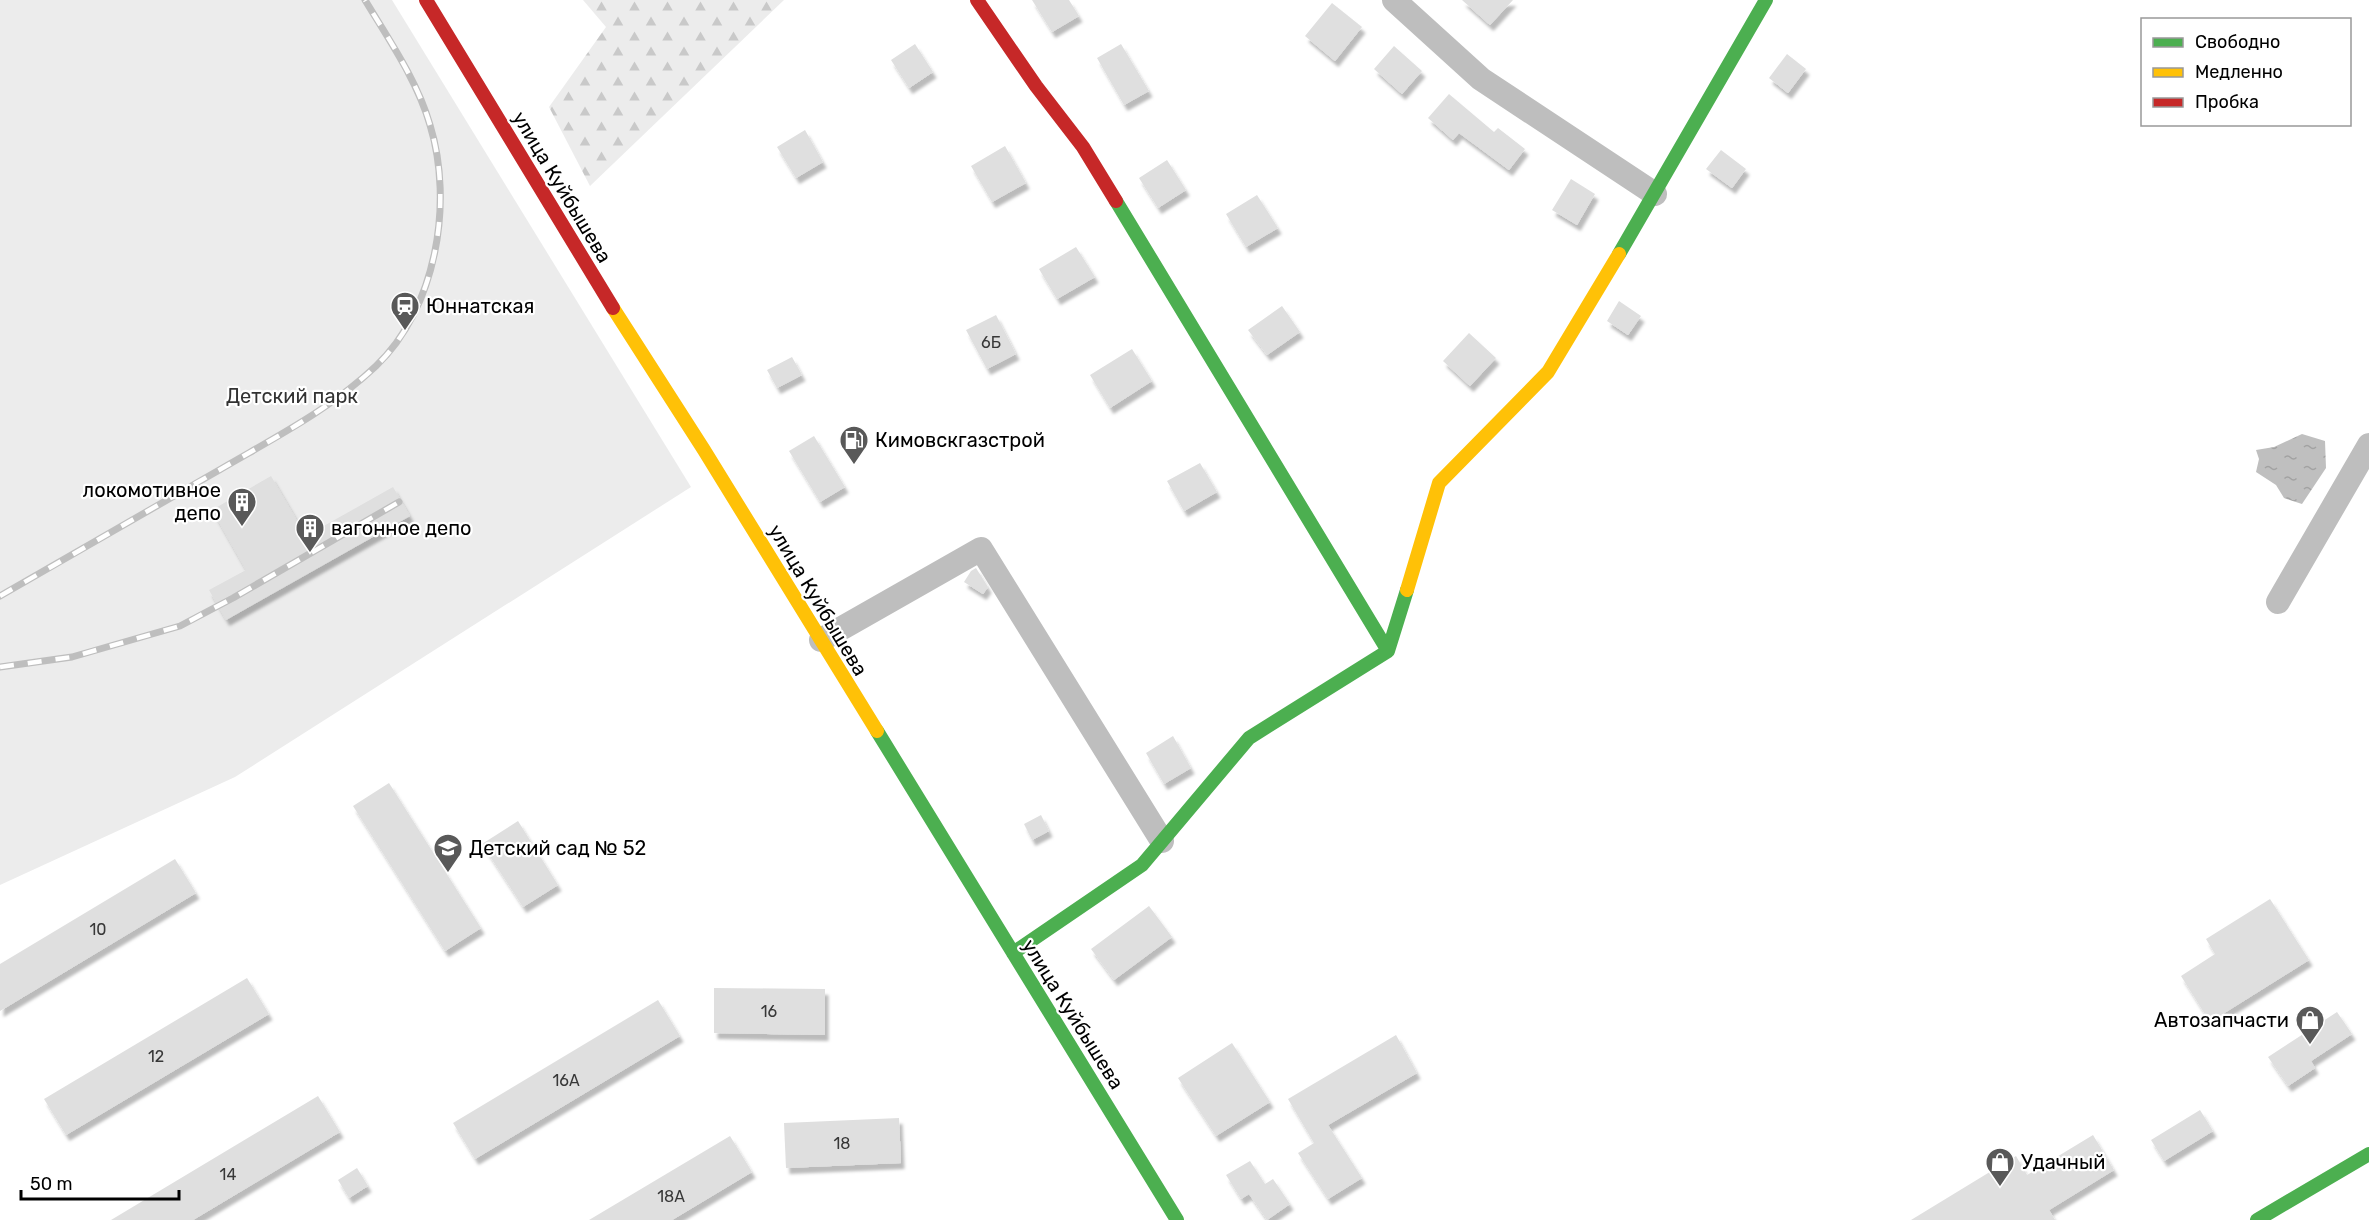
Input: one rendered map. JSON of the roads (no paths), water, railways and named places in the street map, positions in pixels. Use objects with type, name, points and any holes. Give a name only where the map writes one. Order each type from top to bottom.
[{"type":"street","name":"улица Куйбышева","points":[[426,0],[582,259],[704,450],[1177,1220]]},
{"type":"street","points":[[977,0],[1036,86],[1083,147],[1388,651]]},
{"type":"street","points":[[1394,0],[1481,79],[1655,194]]},
{"type":"street","points":[[1012,953],[1142,865],[1249,738],[1388,651],[1438,483],[1548,372],[1655,194],[1766,0]]},
{"type":"street","points":[[2278,602],[2369,445]]},
{"type":"street","points":[[820,640],[981,549],[1162,841]]},
{"type":"street","points":[[2257,1220],[2369,1154]]},
{"type":"water","points":[[2302,434],[2325,441],[2326,468],[2302,504],[2284,498],[2276,485],[2256,472],[2259,459],[2256,450],[2274,447]]},
{"type":"railway","points":[[0,596],[302,422],[359,382],[397,342],[413,315],[426,285],[434,253],[439,221],[440,188],[437,155],[430,125],[418,92],[365,0]]},
{"type":"railway","points":[[0,667],[72,657],[180,626],[399,502]]},
{"type":"place","name":"Юннатская","points":[[405,332]]},
{"type":"place","name":"Кимовскгазстрой","points":[[854,466]]},
{"type":"place","name":"локомотивное депо","points":[[242,528]]},
{"type":"place","name":"вагонное депо","points":[[310,554]]},
{"type":"place","name":"Детский сад № 52","points":[[448,874]]},
{"type":"place","name":"Автозапчасти","points":[[2310,1046]]},
{"type":"place","name":"Удачный","points":[[2000,1188]]},
{"type":"park label","name":"Детский парк","points":[[292,396]]}]
